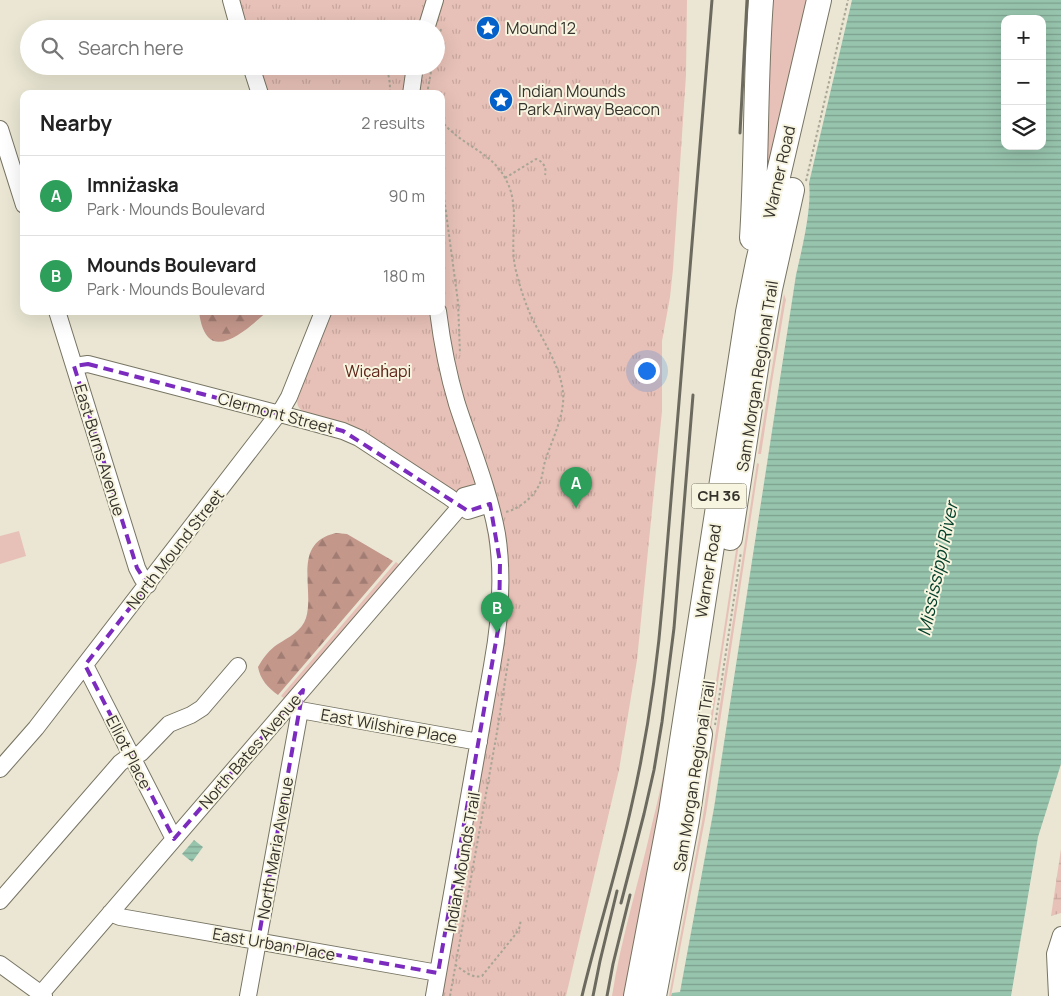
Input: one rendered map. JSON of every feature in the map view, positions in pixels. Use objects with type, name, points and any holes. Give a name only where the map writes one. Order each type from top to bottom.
[{"type":"highway","points":[[743,337],[754,210],[757,59],[761,0]]},
{"type":"highway","name":"Warner Road","points":[[636,996],[680,760],[743,337],[819,0]]},
{"type":"highway","name":"Warner Road","points":[[654,996],[687,820],[764,322],[786,215],[836,0]]},
{"type":"street","points":[[230,0],[236,20]]},
{"type":"street","points":[[429,20],[435,0]]},
{"type":"street","points":[[254,75],[259,90]]},
{"type":"street","points":[[418,75],[422,90]]},
{"type":"street","points":[[0,129],[20,192]]},
{"type":"street","name":"East Burns Avenue","points":[[58,315],[137,568],[148,585]]},
{"type":"street","name":"North Mound Street","points":[[0,769],[36,728],[279,414],[289,397],[322,315]]},
{"type":"street","points":[[434,996],[494,660],[501,600],[500,557],[496,533],[488,497],[453,390],[444,354],[439,315]]},
{"type":"street","name":"Clermont Street","points":[[74,366],[88,364],[355,436],[468,511],[488,497]]},
{"type":"street","name":"North Bates Avenue","points":[[41,995],[174,839],[296,707],[461,505]]},
{"type":"street","name":"Elliot Place","points":[[85,665],[174,839]]},
{"type":"street","points":[[0,901],[120,763],[144,750],[169,724],[202,708],[238,666]]},
{"type":"street","name":"East Wilshire Place","points":[[296,707],[479,742]]},
{"type":"street","name":"North Maria Avenue","points":[[248,996],[296,707]]},
{"type":"street","name":"East Urban Place","points":[[110,913],[120,917],[438,973]]},
{"type":"street","points":[[1057,996],[1055,954],[1061,935]]},
{"type":"street","points":[[0,964],[41,995]]},
{"type":"path","points":[[806,182],[848,0]]},
{"type":"path","points":[[389,75],[390,90]]},
{"type":"path","points":[[424,90],[429,75]]},
{"type":"path","points":[[445,125],[452,133],[494,162],[512,193],[514,202],[513,252],[517,277],[525,302],[560,378],[564,398],[561,415],[535,492],[519,506],[506,512]]},
{"type":"path","points":[[505,178],[536,159],[539,159],[545,167],[545,175]]},
{"type":"path","points":[[445,206],[458,302],[460,356]]},
{"type":"path","name":"Sam Morgan Regional Trail","points":[[714,727],[742,546]]},
{"type":"path","name":"Indian Mounds Trail","points":[[450,996],[497,732]]},
{"type":"path","points":[[455,965],[474,977],[483,975],[515,935],[521,920]]},
{"type":"highlighted area","points":[[88,364],[343,431],[468,511],[490,504],[500,562],[499,624],[438,973],[258,941],[303,690],[174,839],[85,665],[148,585],[137,568],[74,366]]},
{"type":"green space","name":"Wic̣aḣapi","points":[[239,0],[687,0],[686,75],[673,269],[662,341],[662,411],[637,660],[619,770],[566,996],[425,996],[490,627],[492,579],[486,521],[480,509],[459,492],[344,423],[304,412],[297,404],[329,315],[445,315],[445,90],[267,90],[263,75],[445,75],[445,20],[245,20]]},
{"type":"green space","points":[[766,0],[812,0],[764,208]]},
{"type":"green space","points":[[784,294],[786,300],[761,454],[758,454]]},
{"type":"green space","points":[[200,315],[263,315],[239,334],[222,342],[214,341],[208,337]]},
{"type":"green space","points":[[761,385],[762,392],[697,821],[697,807]]},
{"type":"green space","points":[[757,463],[759,464],[706,814],[671,996],[669,996],[702,822]]},
{"type":"green space","points":[[19,531],[26,556],[0,564],[0,536]]},
{"type":"green space","points":[[336,533],[347,534],[393,561],[278,695],[265,683],[258,667],[272,648],[295,633],[304,623],[308,606],[309,557],[314,546],[322,538]]},
{"type":"green space","points":[[396,562],[400,565],[285,699],[281,696]]},
{"type":"green space","points":[[683,670],[628,996],[612,996],[625,931],[661,786]]},
{"type":"green space","points":[[1061,849],[1061,913],[1051,916]]},
{"type":"water","name":"Mississippi River","points":[[852,0],[1061,0],[1061,764],[1038,837],[1011,996],[671,996],[672,993],[680,992],[714,808],[796,275],[808,216],[809,183]]},
{"type":"water","points":[[194,840],[203,847],[192,862],[182,854]]},
{"type":"railway","points":[[582,996],[631,808],[647,730],[658,651],[712,0]]},
{"type":"railway","points":[[740,133],[747,0]]},
{"type":"railway","points":[[621,903],[654,770],[662,722],[674,628],[693,395]]},
{"type":"railway","points":[[593,996],[617,891]]},
{"type":"railway","points":[[607,996],[630,895]]},
{"type":"place","name":"Mound 12","points":[[488,28]]},
{"type":"place","name":"Indian Mounds Park Airway Beacon","points":[[501,100]]},
{"type":"place","name":"Imniżaska","points":[[576,508]]},
{"type":"place","name":"Mounds Boulevard","points":[[497,633]]}]
